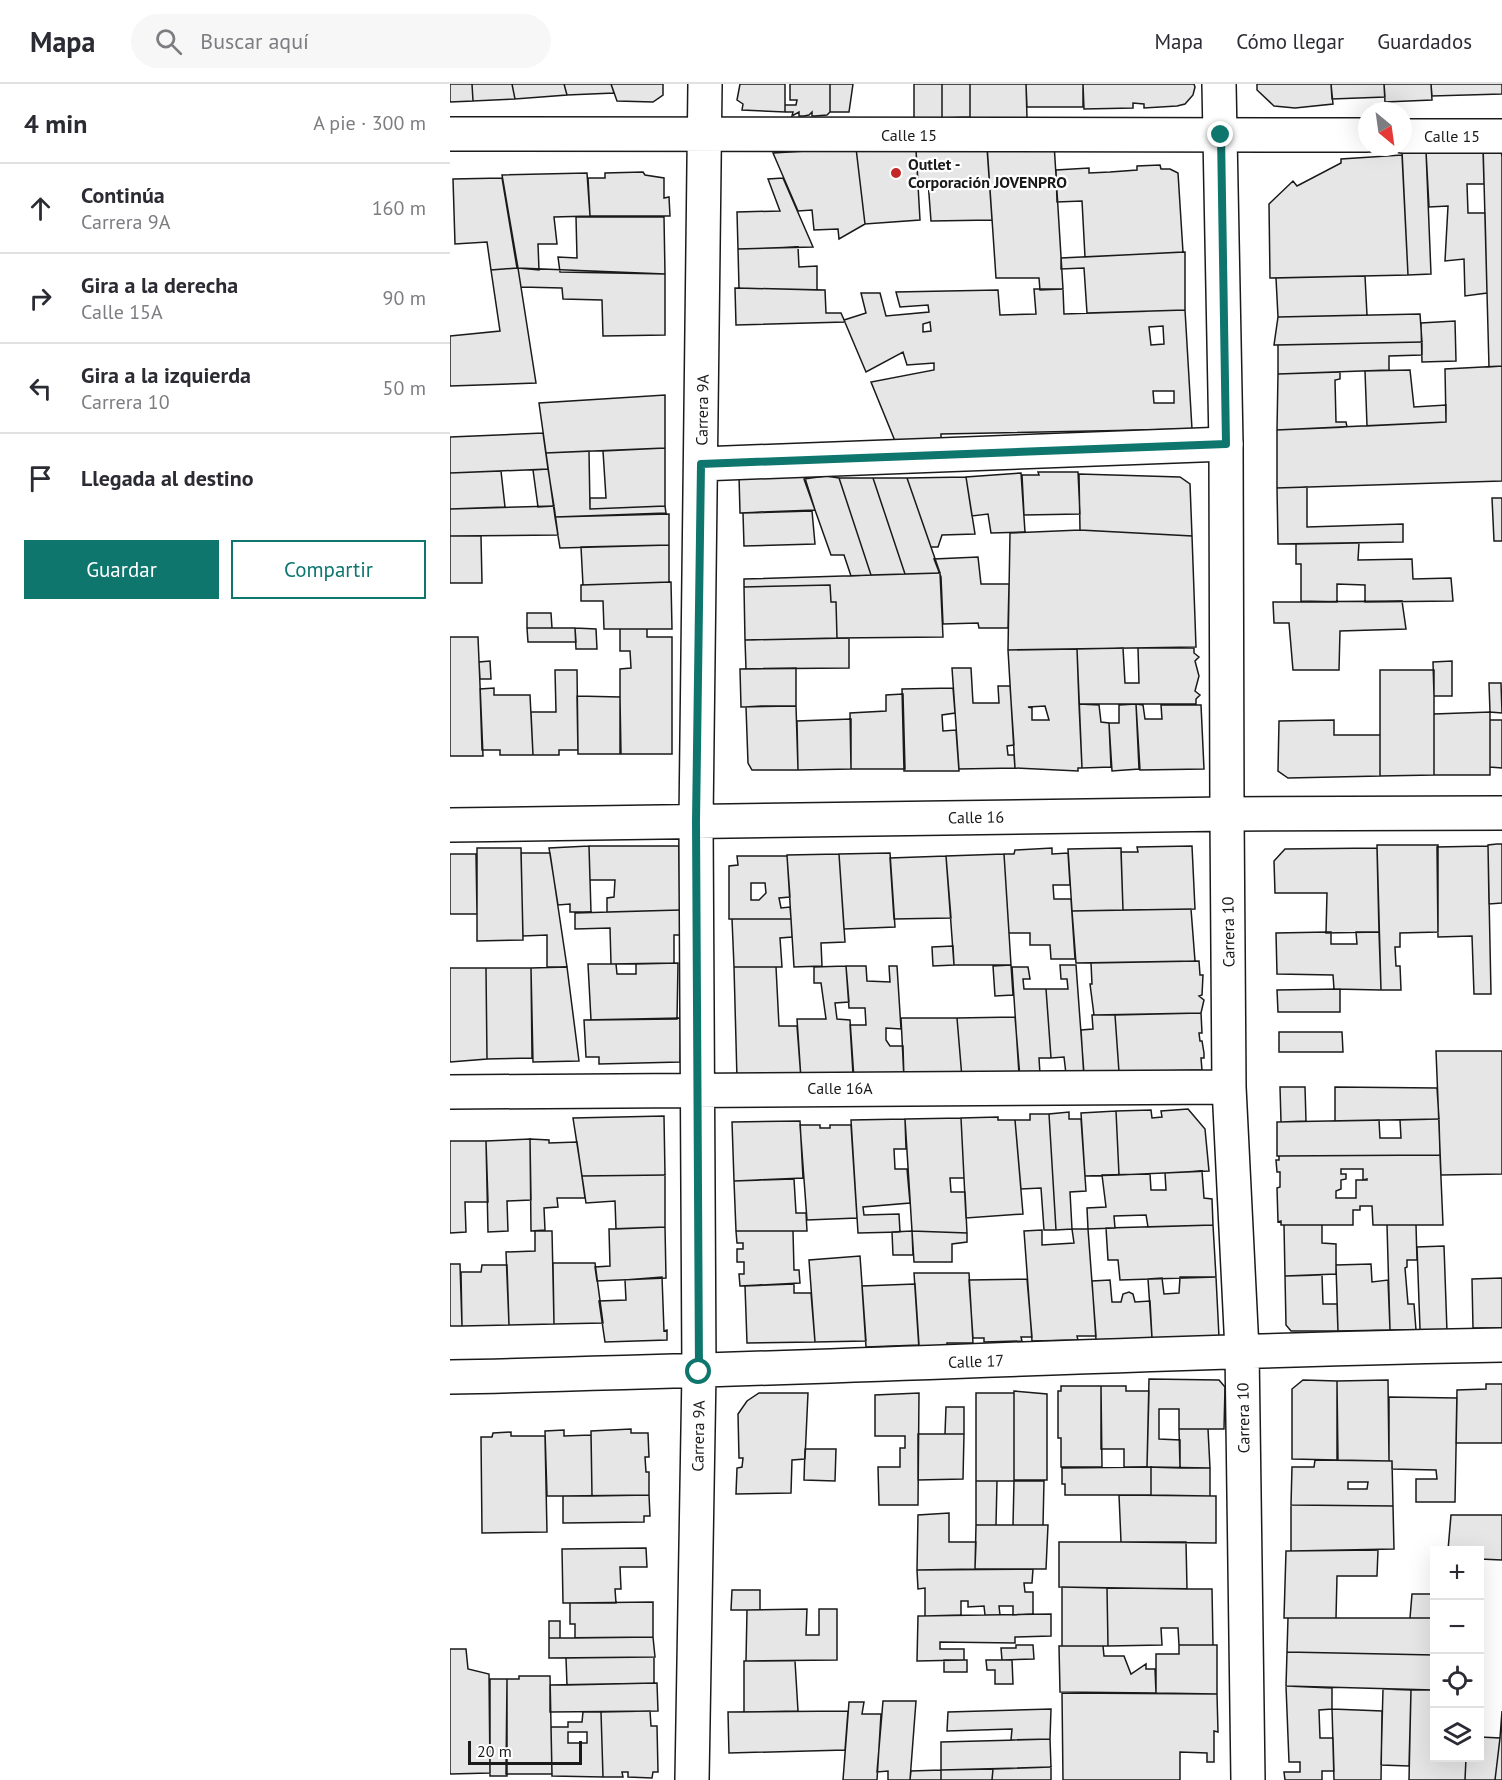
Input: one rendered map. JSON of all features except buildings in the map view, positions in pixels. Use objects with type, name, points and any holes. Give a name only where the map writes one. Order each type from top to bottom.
[{"type":"street","name":"Carrera 9A","points":[[692,1780],[699,1372],[696,821],[705,84]]},
{"type":"street","name":"Carrera 10","points":[[1219,84],[1226,444],[1229,1087],[1242,1350],[1248,1780]]},
{"type":"street","name":"Calle 15","points":[[450,134],[1358,135]]},
{"type":"street","name":"Calle 15","points":[[1412,136],[1502,136]]},
{"type":"street","points":[[701,464],[1226,444]]},
{"type":"street","name":"Calle 16","points":[[450,825],[1227,814],[1502,813]]},
{"type":"street","name":"Calle 16A","points":[[450,1092],[1229,1087]]},
{"type":"street","name":"Calle 17","points":[[450,1377],[699,1372],[1242,1350],[1502,1345]]},
{"type":"place","name":"Outlet - Corporación JOVENPRO","points":[[896,173]]},
{"type":"route","points":[[699,1372],[696,821],[701,464],[1226,444],[1221,135]]}]
